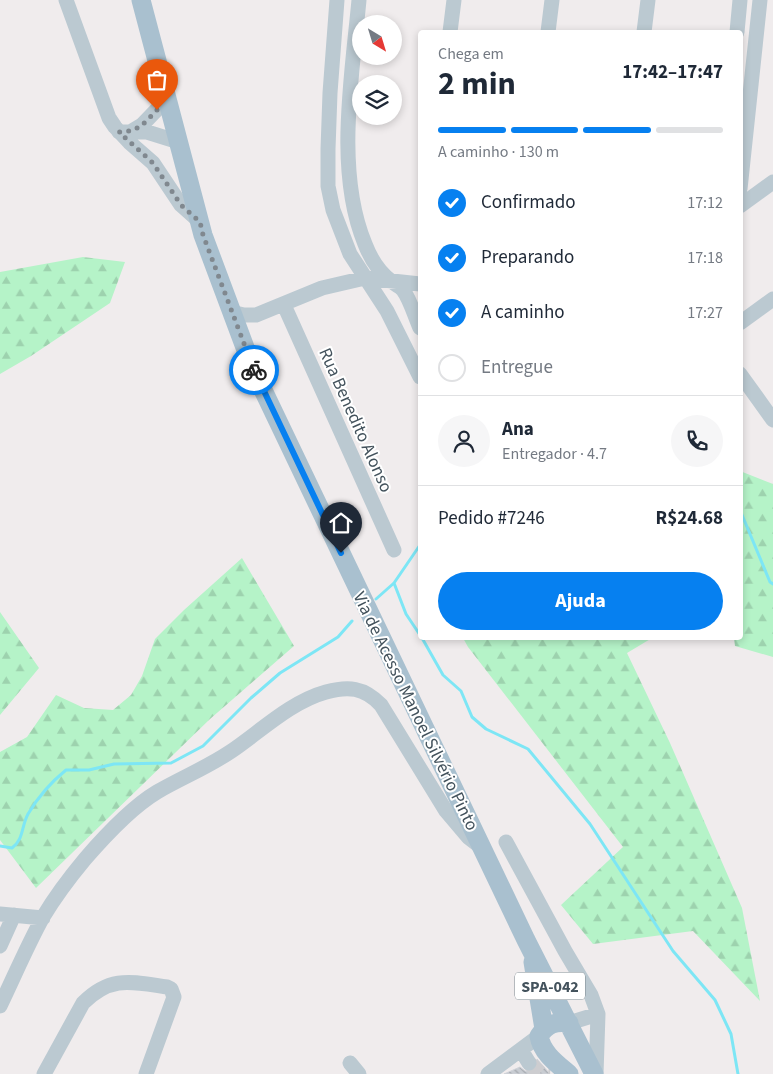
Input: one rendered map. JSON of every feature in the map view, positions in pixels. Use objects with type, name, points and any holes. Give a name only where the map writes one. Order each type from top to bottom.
[{"type":"main road","name":"Via de Acesso Manoel Silvério Pinto","points":[[140,0],[203,235],[261,386],[531,949],[595,1074]]},
{"type":"main road","points":[[531,949],[542,1032],[541,1046],[561,1073]]},
{"type":"main road","points":[[542,1032],[550,1024],[559,1022],[569,1024]]},
{"type":"street","points":[[66,0],[110,118],[126,131],[129,142],[148,157],[181,205],[200,222]]},
{"type":"street","points":[[337,0],[330,94],[328,186],[331,200],[341,234],[350,254],[387,311],[418,373]]},
{"type":"street","points":[[359,0],[350,100],[348,162],[350,194],[365,245],[374,262],[389,280],[403,289],[418,323]]},
{"type":"street","points":[[450,30],[454,0]]},
{"type":"street","points":[[548,30],[552,0]]},
{"type":"street","points":[[644,30],[648,0]]},
{"type":"street","points":[[737,30],[740,0]]},
{"type":"street","points":[[743,161],[760,0]]},
{"type":"street","points":[[126,131],[142,125],[168,99]]},
{"type":"street","points":[[126,131],[147,132],[179,142]]},
{"type":"street","points":[[328,163],[348,162]]},
{"type":"street","points":[[743,204],[773,182]]},
{"type":"street","points":[[331,200],[350,194]]},
{"type":"street","points":[[232,312],[256,315],[322,288],[365,278],[418,284]]},
{"type":"street","points":[[743,321],[773,299]]},
{"type":"street","name":"Rua Benedito Alonso","points":[[284,304],[394,550]]},
{"type":"street","points":[[743,378],[773,420]]},
{"type":"street","points":[[0,1006],[43,918],[64,886],[108,834],[145,800],[229,753],[300,704],[326,692],[345,689],[364,691],[373,696],[381,705],[446,811],[468,837],[482,848]]},
{"type":"street","points":[[506,842],[591,995],[598,1014],[595,1074]]},
{"type":"street","points":[[0,946],[7,914],[43,918]]},
{"type":"street","points":[[44,1074],[83,1003],[92,994],[104,987],[115,983],[131,982],[167,987],[174,995],[146,1074]]},
{"type":"street","points":[[569,1024],[598,1014]]},
{"type":"street","points":[[488,1074],[542,1032]]},
{"type":"street","points":[[521,1050],[530,1063]]},
{"type":"green space","points":[[83,257],[125,262],[110,303],[31,356],[0,374],[0,272]]},
{"type":"green space","points":[[743,472],[773,484],[773,657],[735,646],[734,640],[743,640]]},
{"type":"green space","points":[[242,558],[294,646],[210,719],[36,888],[0,840],[0,752],[27,737],[56,695],[84,708],[113,710],[131,695],[142,676],[155,639]]},
{"type":"green space","points":[[0,612],[39,668],[0,715]]},
{"type":"green space","points":[[464,640],[649,640],[627,653],[670,743],[742,908],[760,1001],[693,931],[593,944],[561,905],[623,847]]},
{"type":"building","points":[[537,1059],[550,1074],[504,1074],[520,1067],[525,1071],[533,1071],[537,1067]]},
{"type":"waterway","points":[[743,517],[770,582],[773,584]]},
{"type":"waterway","points":[[376,599],[394,583],[418,548]]},
{"type":"waterway","points":[[394,583],[406,614],[418,632]]},
{"type":"waterway","points":[[0,846],[12,848],[19,841],[28,814],[40,796],[66,770],[89,770],[114,764],[171,763],[203,746],[251,698],[280,673],[338,637],[352,621]]},
{"type":"waterway","points":[[423,640],[443,675],[461,691],[472,717],[486,729],[528,749],[590,824],[673,951],[715,1000],[731,1034],[738,1074]]},
{"type":"tunnel","points":[[529,1063],[540,1073],[550,1074]]},
{"type":"way so far","points":[[157,110],[142,125],[132,131],[119,132],[148,157],[181,205],[200,222],[203,235],[254,370]]},
{"type":"route","points":[[254,370],[341,553]]}]
